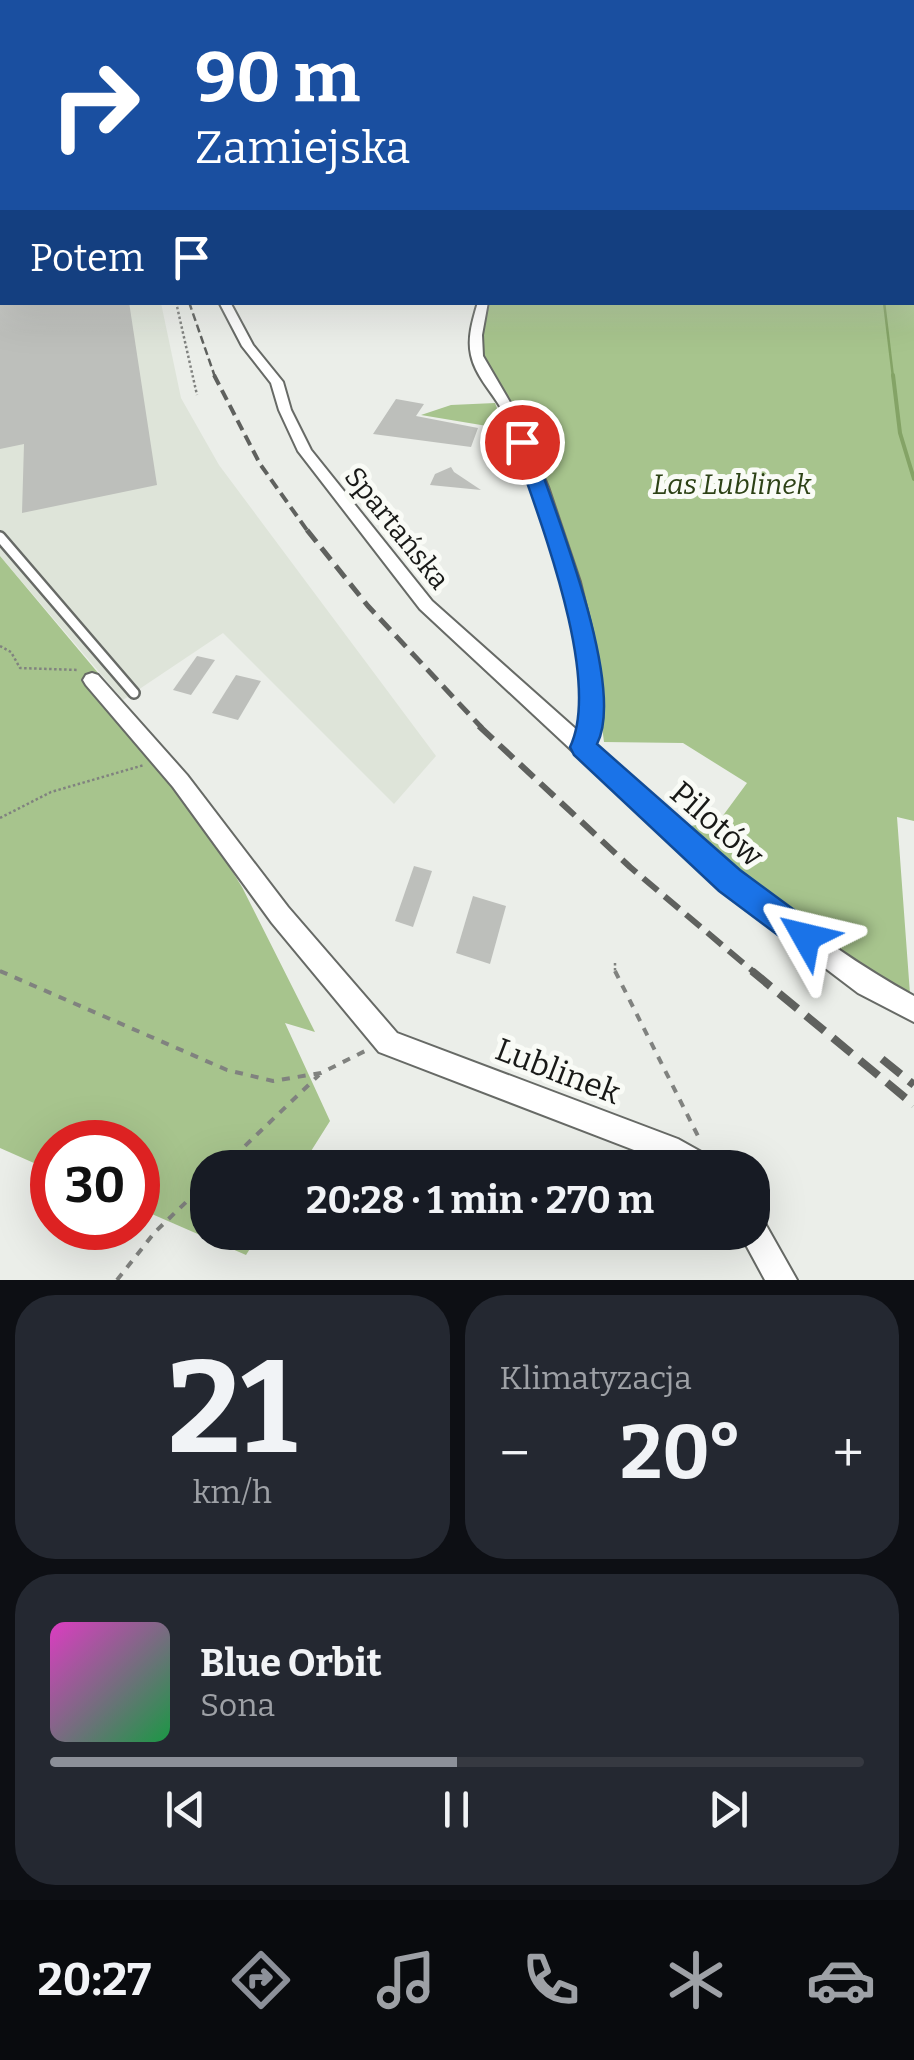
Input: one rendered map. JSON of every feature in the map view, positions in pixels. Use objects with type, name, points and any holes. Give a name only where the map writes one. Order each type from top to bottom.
[{"type":"street","name":"Spartańska","points":[[226,305],[248,346],[278,382],[285,410],[305,451],[355,519],[426,605],[583,747]]},
{"type":"street","points":[[482,305],[477,327],[478,358],[510,413],[534,471],[584,628],[591,716],[590,732],[583,747]]},
{"type":"street","points":[[92,680],[388,1044]]},
{"type":"street","name":"Pilotów","points":[[583,747],[729,880],[867,984],[914,1010]]},
{"type":"street","name":"Lublinek","points":[[388,1044],[672,1150]]},
{"type":"street","points":[[765,1250],[782,1280]]},
{"type":"lane","points":[[0,538],[134,693]]},
{"type":"path","points":[[177,305],[197,396]]},
{"type":"path","points":[[0,646],[12,652],[20,668],[77,668],[92,680]]},
{"type":"path","points":[[0,818],[51,792],[160,760]]},
{"type":"path","points":[[615,964],[615,976],[700,1150]]},
{"type":"path","points":[[0,971],[226,1070],[273,1080],[321,1073],[388,1044]]},
{"type":"path","points":[[241,1150],[321,1073]]},
{"type":"path","points":[[116,1280],[155,1232],[190,1198]]},
{"type":"shaded area","points":[[0,305],[161,305],[181,398],[219,465],[436,756],[394,804],[223,633],[123,700],[0,556]]},
{"type":"green space","name":"Las Lublinek","points":[[486,305],[914,305],[914,821],[897,817],[910,994],[880,982],[685,827],[719,821],[747,783],[683,743],[604,742],[589,625],[515,412],[481,358],[480,328]]},
{"type":"green space","points":[[495,403],[505,429],[421,415],[451,405]]},
{"type":"green space","points":[[0,556],[140,723],[242,887],[315,1032],[285,1023],[330,1121],[312,1150],[190,1150],[190,1231],[160,1218],[160,1120],[30,1120],[30,1161],[0,1148]]},
{"type":"building","points":[[0,305],[129,305],[157,485],[22,513],[24,444],[0,449]]},
{"type":"building","points":[[396,399],[424,404],[416,416],[478,428],[471,447],[373,434]]},
{"type":"building","points":[[451,467],[481,490],[430,485],[435,474]]},
{"type":"building","points":[[197,656],[215,660],[191,695],[173,690]]},
{"type":"building","points":[[236,675],[261,681],[238,720],[212,713]]},
{"type":"building","points":[[414,866],[432,871],[413,927],[395,921]]},
{"type":"building","points":[[473,896],[506,906],[490,964],[456,953]]},
{"type":"waterway","points":[[884,305],[893,377]]},
{"type":"waterway","points":[[893,375],[900,433],[914,479]]},
{"type":"railway","points":[[190,305],[215,377]]},
{"type":"railway","points":[[215,377],[260,464],[309,533]]},
{"type":"railway","points":[[307,530],[368,606],[482,728]]},
{"type":"railway","points":[[479,726],[630,867],[755,973]]},
{"type":"railway","points":[[752,971],[914,1105]]},
{"type":"railway","points":[[882,1059],[914,1085]]},
{"type":"route","points":[[522,442],[584,628],[591,716],[590,732],[583,747],[729,880],[806,937]]}]
